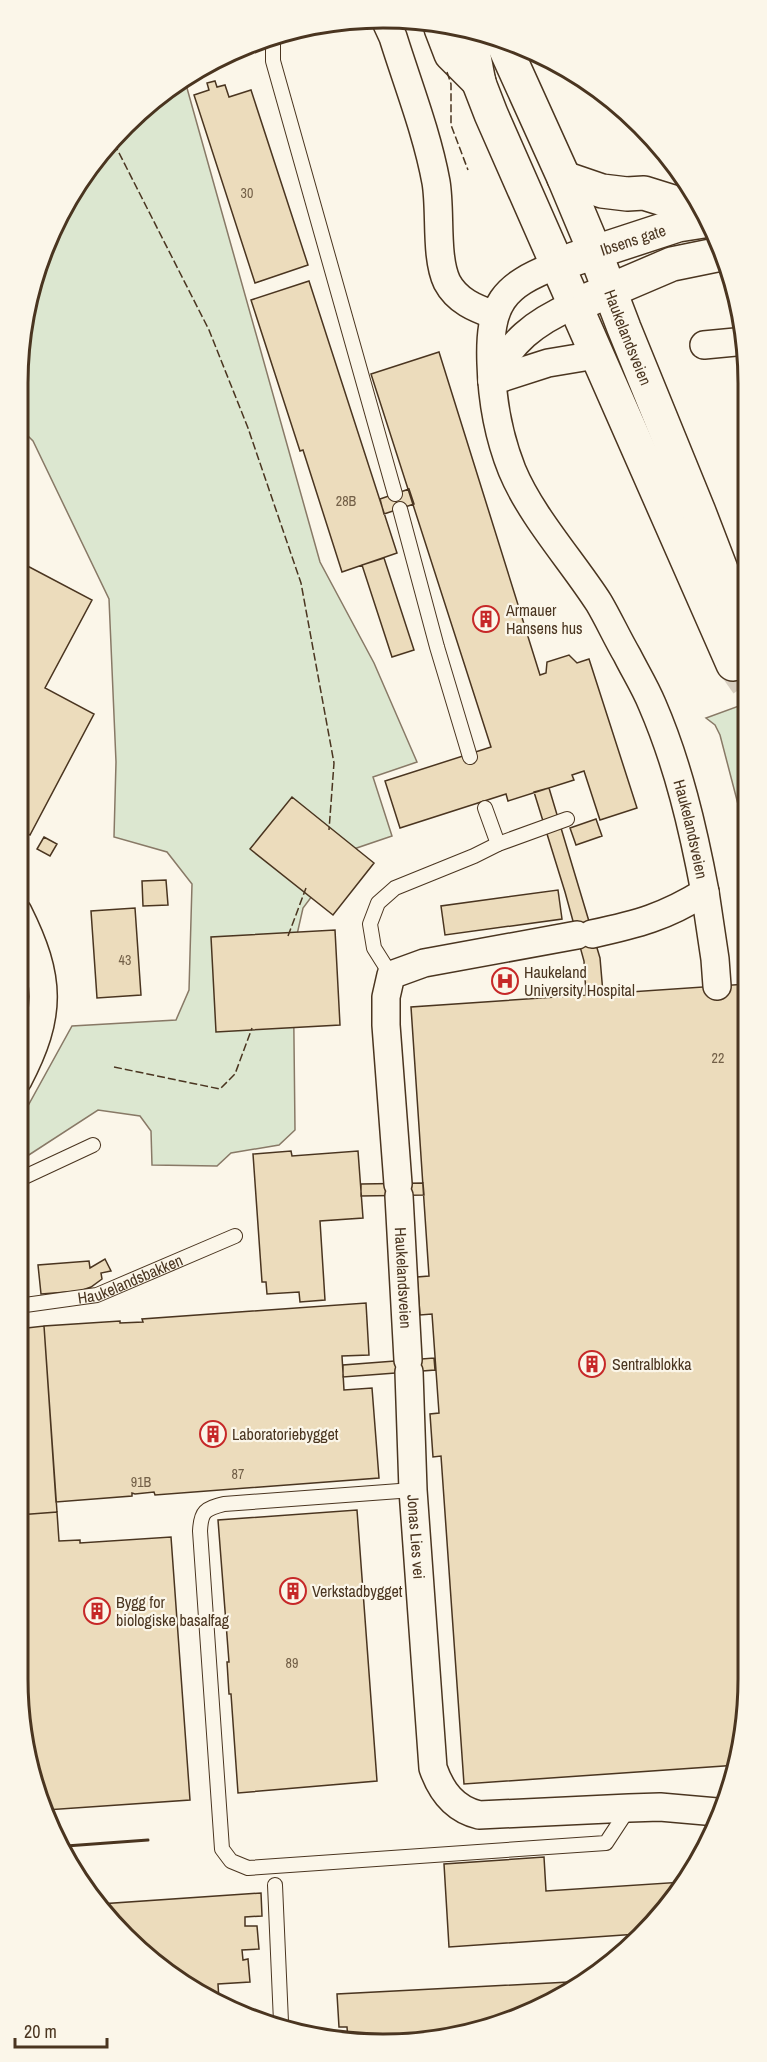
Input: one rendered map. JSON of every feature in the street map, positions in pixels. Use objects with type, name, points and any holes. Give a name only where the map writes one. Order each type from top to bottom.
[{"type":"main road","name":"Haukelandsveien","points":[[443,34],[451,54],[479,83]]},
{"type":"main road","name":"Haukelandsveien","points":[[471,40],[479,83],[596,355],[738,646]]},
{"type":"main road","name":"Haukelandsveien","points":[[506,51],[595,252],[699,512],[738,643]]},
{"type":"main road","points":[[564,178],[602,191],[627,194],[644,193],[692,208]]},
{"type":"main road","name":"Ibsens gate","points":[[557,265],[678,225],[700,222]]},
{"type":"main road","points":[[574,305],[672,264],[714,255]]},
{"type":"street","points":[[389,28],[430,156],[439,203],[441,250],[448,283],[465,304],[494,315]]},
{"type":"street","name":"Haukelandsveien","points":[[557,265],[534,274],[510,290],[500,302],[494,315],[490,342],[495,412],[513,471],[532,506],[600,604],[652,703],[686,804],[705,892],[717,986]]},
{"type":"street","points":[[492,381],[498,366],[516,342],[547,317],[574,305]]},
{"type":"street","points":[[704,345],[736,342]]},
{"type":"street","points":[[492,381],[548,363],[596,355]]},
{"type":"street","name":"Haukelandsveien","points":[[414,1490],[399,1190],[386,1025],[386,997],[391,975],[424,963],[634,925],[665,915],[705,892]]},
{"type":"street","points":[[28,931],[33,940],[44,994],[40,1031],[28,1062]]},
{"type":"street","name":"Jonas Lies vei","points":[[414,1490],[434,1768],[438,1783],[448,1797],[460,1808],[479,1815],[629,1808],[712,1812]]},
{"type":"lane","points":[[273,46],[273,61],[395,494]]},
{"type":"lane","points":[[400,509],[437,647],[470,757]]},
{"type":"lane","points":[[485,807],[498,844]]},
{"type":"lane","points":[[391,975],[374,948],[370,924],[378,903],[395,888],[498,844],[567,819]]},
{"type":"lane","points":[[28,1175],[93,1144]]},
{"type":"lane","name":"Haukelandsbakken","points":[[28,1305],[97,1296],[235,1236]]},
{"type":"lane","name":"Jonas Lies vei","points":[[414,1490],[224,1504],[209,1508],[201,1517],[200,1531],[222,1849],[231,1861],[248,1868],[606,1843],[629,1808]]},
{"type":"lane","points":[[275,1885],[281,2018]]},
{"type":"green space","points":[[187,88],[320,562],[374,663],[417,762],[373,777],[392,836],[345,852],[303,908],[293,952],[295,1130],[279,1145],[231,1153],[217,1166],[152,1165],[151,1131],[140,1116],[98,1110],[28,1156],[28,1106],[72,1026],[176,1020],[189,990],[192,884],[167,852],[114,837],[116,762],[109,599],[33,441],[28,436],[28,384],[35,314],[47,269],[65,226],[88,186],[117,149],[149,117]]},
{"type":"green space","points":[[738,706],[738,804],[720,735],[715,725],[706,718]]},
{"type":"building","points":[[215,81],[217,87],[225,85],[229,97],[251,90],[308,265],[255,283],[194,95],[209,90],[207,83]]},
{"type":"building","points":[[309,281],[397,553],[342,572],[251,300]]},
{"type":"building","name":"Armauer Hansens hus","points":[[439,352],[540,675],[546,673],[547,662],[569,655],[577,663],[589,659],[637,808],[600,820],[584,771],[572,775],[574,780],[508,801],[506,794],[400,828],[385,781],[491,747],[371,374]]},
{"type":"building","points":[[409,489],[414,504],[384,514],[380,499]]},
{"type":"building","points":[[384,558],[414,650],[392,657],[362,565]]},
{"type":"building","points":[[28,566],[92,600],[45,688],[94,714],[30,835],[28,834]]},
{"type":"building","points":[[549,788],[600,958],[603,993],[586,994],[584,961],[534,792]]},
{"type":"building","points":[[292,797],[374,863],[333,915],[250,849]]},
{"type":"building","points":[[596,819],[602,836],[576,845],[570,828]]},
{"type":"building","points":[[44,837],[57,844],[50,856],[37,849]]},
{"type":"building","points":[[166,880],[168,905],[143,906],[142,881]]},
{"type":"building","points":[[558,890],[562,919],[445,935],[441,906]]},
{"type":"building","points":[[135,908],[141,995],[97,998],[91,911]]},
{"type":"building","points":[[335,930],[340,1025],[216,1032],[211,937]]},
{"type":"building","name":"Sentralblokka","points":[[738,985],[738,1702],[727,1766],[464,1784],[441,1456],[433,1457],[430,1414],[439,1413],[432,1314],[420,1315],[417,1277],[429,1276],[411,1007]]},
{"type":"building","points":[[291,1151],[292,1156],[358,1151],[363,1218],[320,1221],[325,1300],[300,1302],[299,1292],[267,1294],[266,1282],[262,1282],[253,1154]]},
{"type":"building","points":[[423,1183],[424,1195],[361,1196],[361,1184]]},
{"type":"building","points":[[105,1259],[111,1271],[101,1273],[102,1279],[91,1287],[80,1291],[41,1294],[38,1265],[89,1261],[90,1268]]},
{"type":"building","name":"Laboratoriebygget","points":[[366,1303],[369,1355],[342,1356],[344,1390],[372,1388],[379,1478],[155,1495],[154,1492],[132,1493],[132,1496],[56,1502],[44,1326],[120,1321],[120,1323],[143,1322],[142,1319]]},
{"type":"building","points":[[44,1326],[57,1512],[28,1514],[28,1328]]},
{"type":"building","points":[[434,1358],[435,1370],[343,1377],[343,1365]]},
{"type":"building","name":"Verkstadbygget","points":[[357,1510],[377,1781],[238,1793],[218,1520]]},
{"type":"building","name":"Bygg for biologiske basalfag","points":[[57,1512],[59,1541],[80,1540],[80,1543],[171,1537],[190,1800],[54,1809],[47,1793],[35,1748],[29,1702],[28,1514]]},
{"type":"building","points":[[544,1857],[546,1891],[674,1883],[630,1935],[449,1947],[444,1864]]},
{"type":"building","points":[[261,1893],[262,1916],[245,1917],[245,1926],[257,1926],[259,1949],[242,1950],[243,1960],[248,1959],[250,1982],[218,1984],[219,1993],[206,1986],[186,1974],[149,1945],[132,1930],[109,1903]]},
{"type":"building","points":[[568,1982],[541,1997],[498,2015],[453,2027],[407,2033],[360,2033],[347,2031],[347,2027],[339,2027],[337,1994]]},
{"type":"tunnel","points":[[733,664],[738,671]]},
{"type":"fence","points":[[447,72],[451,84],[451,125],[468,170]]},
{"type":"fence","points":[[117,149],[209,330],[248,428],[301,583],[334,763],[329,830]]},
{"type":"fence","points":[[288,936],[306,888]]},
{"type":"fence","points":[[114,1067],[220,1089],[235,1074],[252,1028]]},
{"type":"wall","points":[[70,1846],[148,1840]]},
{"type":"place","name":"Armauer Hansens hus","points":[[486,619]]},
{"type":"place","name":"Haukeland University Hospital","points":[[505,981]]},
{"type":"place","name":"Sentralblokka","points":[[592,1364]]},
{"type":"place","name":"Laboratoriebygget","points":[[213,1434]]},
{"type":"place","name":"Verkstadbygget","points":[[293,1591]]},
{"type":"place","name":"Bygg for biologiske basalfag","points":[[97,1611]]}]
